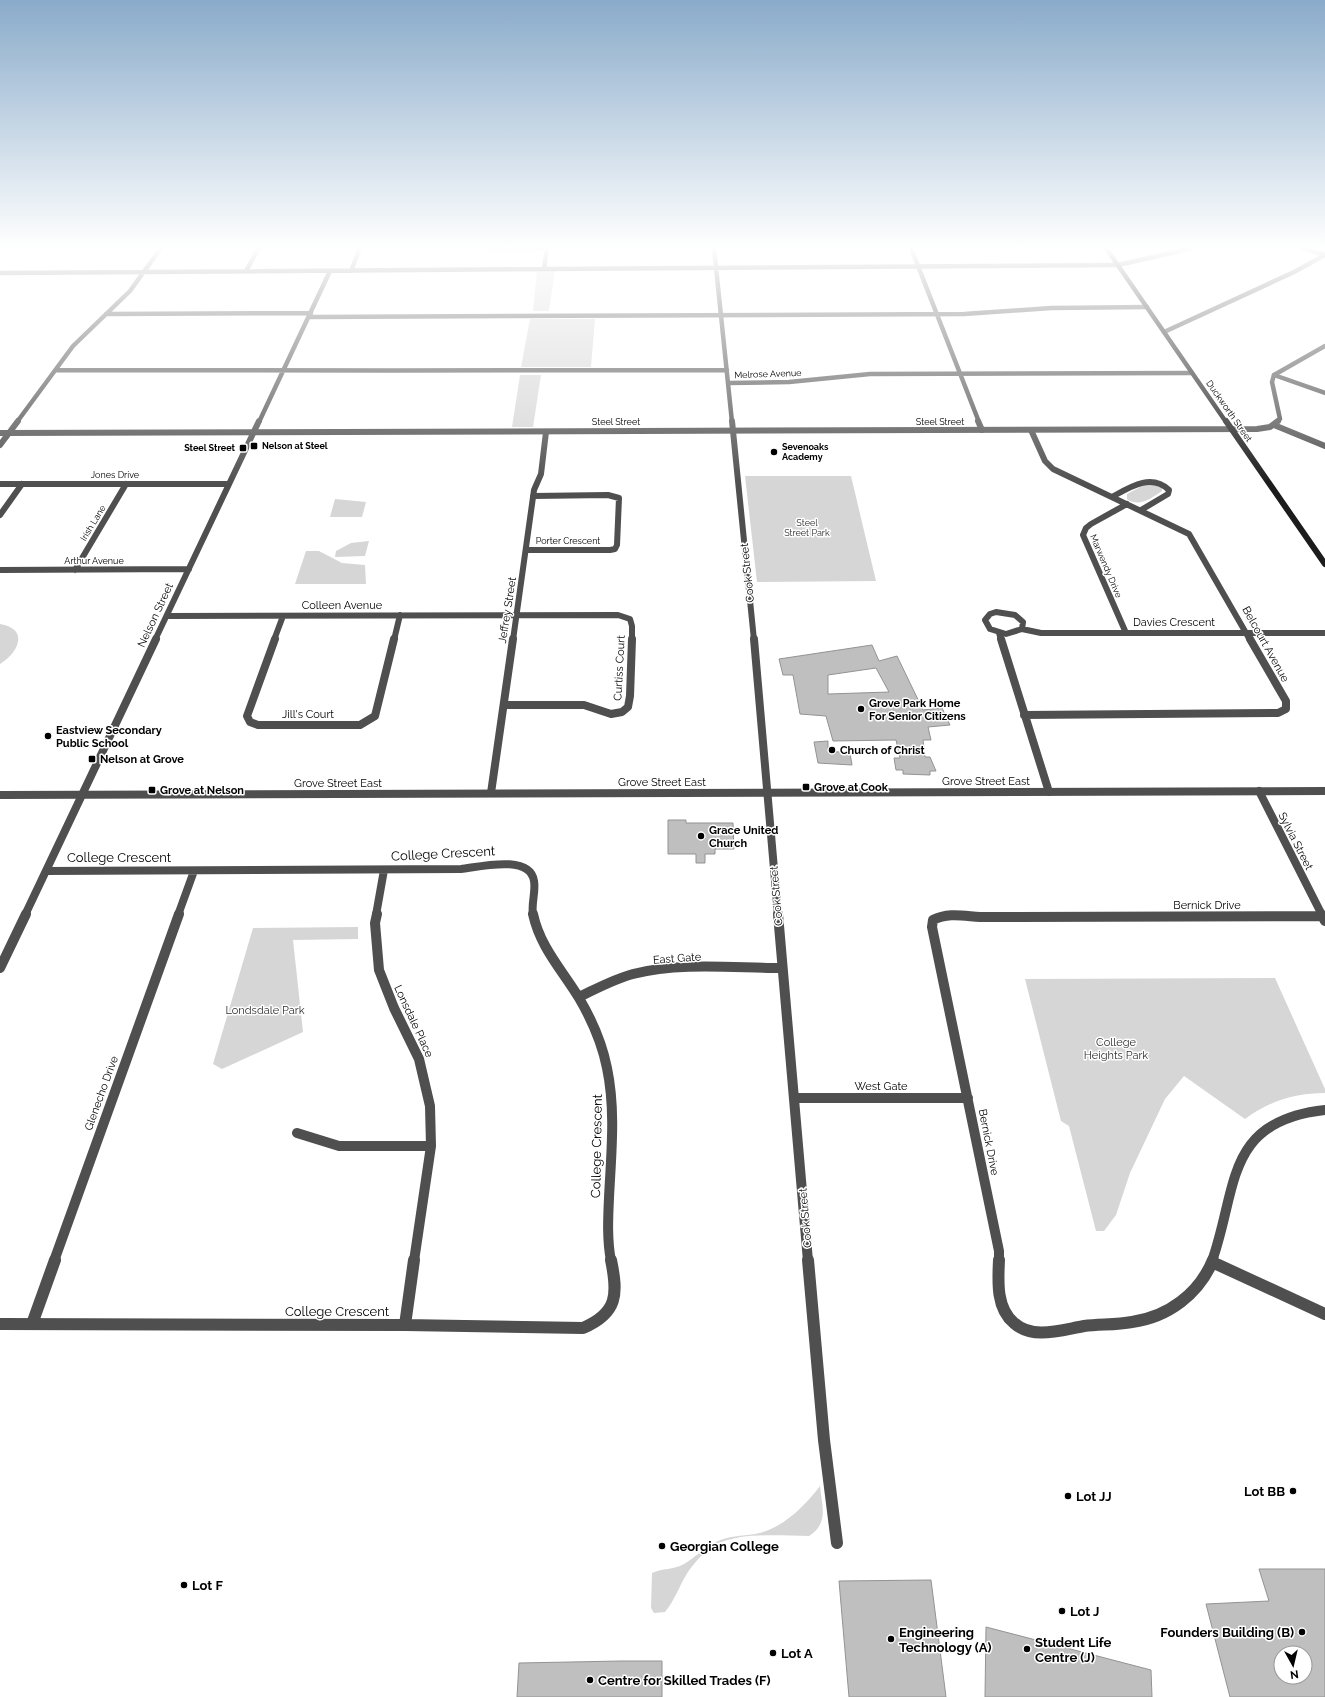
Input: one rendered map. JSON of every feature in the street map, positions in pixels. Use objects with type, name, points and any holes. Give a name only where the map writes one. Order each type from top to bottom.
[{"type":"main road","name":"Duckworth Street","points":[[1161,327],[1325,564]]},
{"type":"street","points":[[0,445],[81,338],[92,327]]},
{"type":"street","name":"Nelson Street","points":[[0,968],[304,327]]},
{"type":"street","name":"Cook Street","points":[[722,327],[754,630],[782,968],[824,1440],[837,1544]]},
{"type":"street","points":[[942,327],[982,430]]},
{"type":"street","points":[[1164,332],[1174,327]]},
{"type":"street","points":[[1325,346],[1274,374],[1272,382],[1280,419],[1274,425],[1325,446]]},
{"type":"street","name":"Melrose Avenue","points":[[56,370],[284,369],[496,372],[727,370]]},
{"type":"street","name":"Melrose Avenue","points":[[728,383],[789,382],[862,374],[1192,373]]},
{"type":"street","points":[[1274,374],[1325,393]]},
{"type":"street","name":"Steel Street","points":[[0,433],[1231,430],[1261,429],[1274,425]]},
{"type":"street","name":"Belcourt Avenue","points":[[1024,716],[1269,714],[1286,709],[1286,701],[1193,538],[1183,530],[1053,469],[1046,461],[1031,430]]},
{"type":"street","name":"Jeffrey Street","points":[[492,793],[516,615],[527,550],[533,496],[541,474],[546,432]]},
{"type":"street","points":[[1112,497],[1143,482],[1152,481],[1166,486],[1169,490],[1168,494],[1141,510]]},
{"type":"street","name":"Jones Drive","points":[[0,484],[229,484]]},
{"type":"street","points":[[0,515],[22,484]]},
{"type":"street","name":"Irish Lane","points":[[75,570],[126,484]]},
{"type":"street","name":"Porter Crescent","points":[[527,550],[610,550],[615,549],[617,545],[619,498],[608,495],[533,496]]},
{"type":"street","name":"Marwendy Drive","points":[[1126,633],[1083,535],[1086,528],[1091,524],[1127,504]]},
{"type":"street","name":"Arthur Avenue","points":[[0,570],[189,569]]},
{"type":"street","points":[[1022,629],[1023,622],[1015,615],[1002,612],[990,614],[985,620],[985,624],[993,631],[999,633],[1049,792]]},
{"type":"street","name":"Jill's Court","points":[[283,616],[246,716],[250,722],[258,725],[360,725],[369,721],[375,716],[400,615]]},
{"type":"street","name":"Colleen Avenue","points":[[167,616],[516,615]]},
{"type":"street","name":"Curtiss Court","points":[[504,705],[584,705],[612,714],[622,712],[630,703],[632,622],[630,619],[618,615],[516,615]]},
{"type":"street","name":"Davies Crescent","points":[[999,633],[1010,634],[1022,629],[1041,633],[1325,633]]},
{"type":"street","name":"Sylvia Street","points":[[1259,791],[1324,919]]},
{"type":"street","name":"Grove Street East","points":[[0,795],[1325,791]]},
{"type":"street","name":"College Crescent","points":[[0,1324],[405,1325],[583,1328],[604,1318],[610,1310],[615,1298],[614,1277],[608,1243],[612,1135],[611,1086],[608,1066],[595,1029],[579,997],[554,962],[539,935],[532,906],[534,881],[529,870],[521,866],[511,864],[462,869],[46,871]]},
{"type":"street","name":"Lonsdale Place","points":[[384,870],[376,923],[378,965],[385,988],[419,1059],[430,1106],[431,1146],[405,1325]]},
{"type":"street","name":"Glenecho Drive","points":[[32,1324],[194,871]]},
{"type":"street","name":"Bernick Drive","points":[[1324,919],[980,918],[948,915],[940,916],[933,920],[932,927],[937,945],[999,1251],[1000,1302],[1014,1324],[1030,1331],[1044,1332],[1082,1326],[1141,1321],[1165,1313],[1188,1297],[1204,1277],[1212,1262],[1236,1169],[1253,1142],[1264,1132],[1287,1118],[1325,1110]]},
{"type":"street","name":"East Gate","points":[[579,997],[638,973],[688,968],[782,968]]},
{"type":"street","name":"West Gate","points":[[794,1098],[968,1098]]},
{"type":"street","points":[[297,1133],[339,1146],[431,1146]]},
{"type":"street","points":[[1212,1262],[1325,1314]]},
{"type":"green space","points":[[528,327],[594,327],[591,367],[521,367]]},
{"type":"green space","points":[[520,375],[541,375],[533,427],[512,427]]},
{"type":"green space","name":"Steel Street Park","points":[[745,476],[851,476],[876,581],[757,582]]},
{"type":"green space","points":[[1148,483],[1162,488],[1162,491],[1150,499],[1141,502],[1136,503],[1127,499],[1127,494]]},
{"type":"green space","points":[[335,499],[366,502],[362,517],[330,517]]},
{"type":"green space","points":[[369,541],[365,556],[335,557],[336,551],[351,543]]},
{"type":"green space","points":[[306,551],[319,551],[342,563],[365,565],[366,584],[295,584]]},
{"type":"green space","points":[[0,624],[15,631],[18,636],[18,642],[12,654],[0,664]]},
{"type":"green space","name":"Londsdale Park","points":[[358,927],[358,939],[293,940],[303,1032],[222,1069],[213,1064],[253,928]]},
{"type":"green space","name":"College Heights Park","points":[[1275,978],[1325,1089],[1325,1093],[1293,1096],[1283,1099],[1263,1107],[1245,1119],[1184,1076],[1165,1099],[1130,1173],[1116,1215],[1104,1231],[1096,1231],[1069,1126],[1061,1121],[1025,979]]},
{"type":"green space","points":[[820,1486],[823,1508],[822,1520],[815,1531],[809,1536],[752,1536],[741,1537],[719,1543],[711,1547],[703,1554],[690,1569],[665,1612],[654,1613],[651,1608],[652,1573],[684,1564],[707,1547],[721,1540],[730,1537],[755,1534],[774,1527],[792,1516],[800,1509]]},
{"type":"building","name":"Grove Park Home For Senior Citizens","points":[[872,645],[879,661],[897,656],[923,710],[942,708],[950,725],[928,727],[931,740],[923,740],[925,757],[930,757],[936,771],[930,771],[930,775],[903,774],[903,770],[896,770],[894,758],[900,758],[896,740],[833,741],[826,716],[800,714],[793,675],[783,675],[779,659]],"holes":[[[876,668],[889,692],[828,694],[828,675]]]},
{"type":"building","points":[[828,741],[828,751],[850,753],[852,765],[818,763],[814,742]]},
{"type":"building","name":"Grace United Church","points":[[668,820],[686,820],[686,823],[733,823],[734,849],[715,849],[715,854],[705,854],[705,863],[696,863],[696,854],[668,854]]},
{"type":"building","points":[[1259,1569],[1325,1569],[1325,1697],[1230,1697],[1206,1604],[1269,1601]]},
{"type":"building","name":"Engineering Technology (A)","points":[[931,1580],[946,1697],[849,1697],[839,1581]]},
{"type":"building","name":"Student Life Centre (J)","points":[[986,1627],[1151,1670],[1152,1697],[985,1697]]},
{"type":"building","name":"Centre for Skilled Trades (F)","points":[[662,1661],[662,1697],[517,1697],[519,1663]]},
{"type":"place","name":"Nelson at Steel","points":[[254,446]]},
{"type":"place","name":"Steel Street","points":[[243,448]]},
{"type":"place","name":"Sevenoaks Academy","points":[[774,452]]},
{"type":"place","name":"Grove Park Home For Senior Citizens","points":[[861,709]]},
{"type":"place","name":"Eastview Secondary Public School","points":[[48,736]]},
{"type":"place","name":"Church of Christ","points":[[832,750]]},
{"type":"place","name":"Nelson at Grove","points":[[92,759]]},
{"type":"place","name":"Grove at Cook","points":[[806,787]]},
{"type":"place","name":"Grove at Nelson","points":[[152,790]]},
{"type":"place","name":"Grace United Church","points":[[701,836]]},
{"type":"place","name":"Lot BB","points":[[1293,1491]]},
{"type":"place","name":"Lot JJ","points":[[1068,1496]]},
{"type":"place","name":"Georgian College","points":[[662,1546]]},
{"type":"place","name":"Lot F","points":[[184,1585]]},
{"type":"place","name":"Lot J","points":[[1062,1611]]},
{"type":"place","name":"Founders Building (B)","points":[[1302,1632]]},
{"type":"place","name":"Engineering Technology (A)","points":[[891,1639]]},
{"type":"place","name":"Student Life Centre (J)","points":[[1027,1649]]},
{"type":"place","name":"Lot A","points":[[773,1653]]},
{"type":"place","name":"Centre for Skilled Trades (F)","points":[[590,1680]]}]
